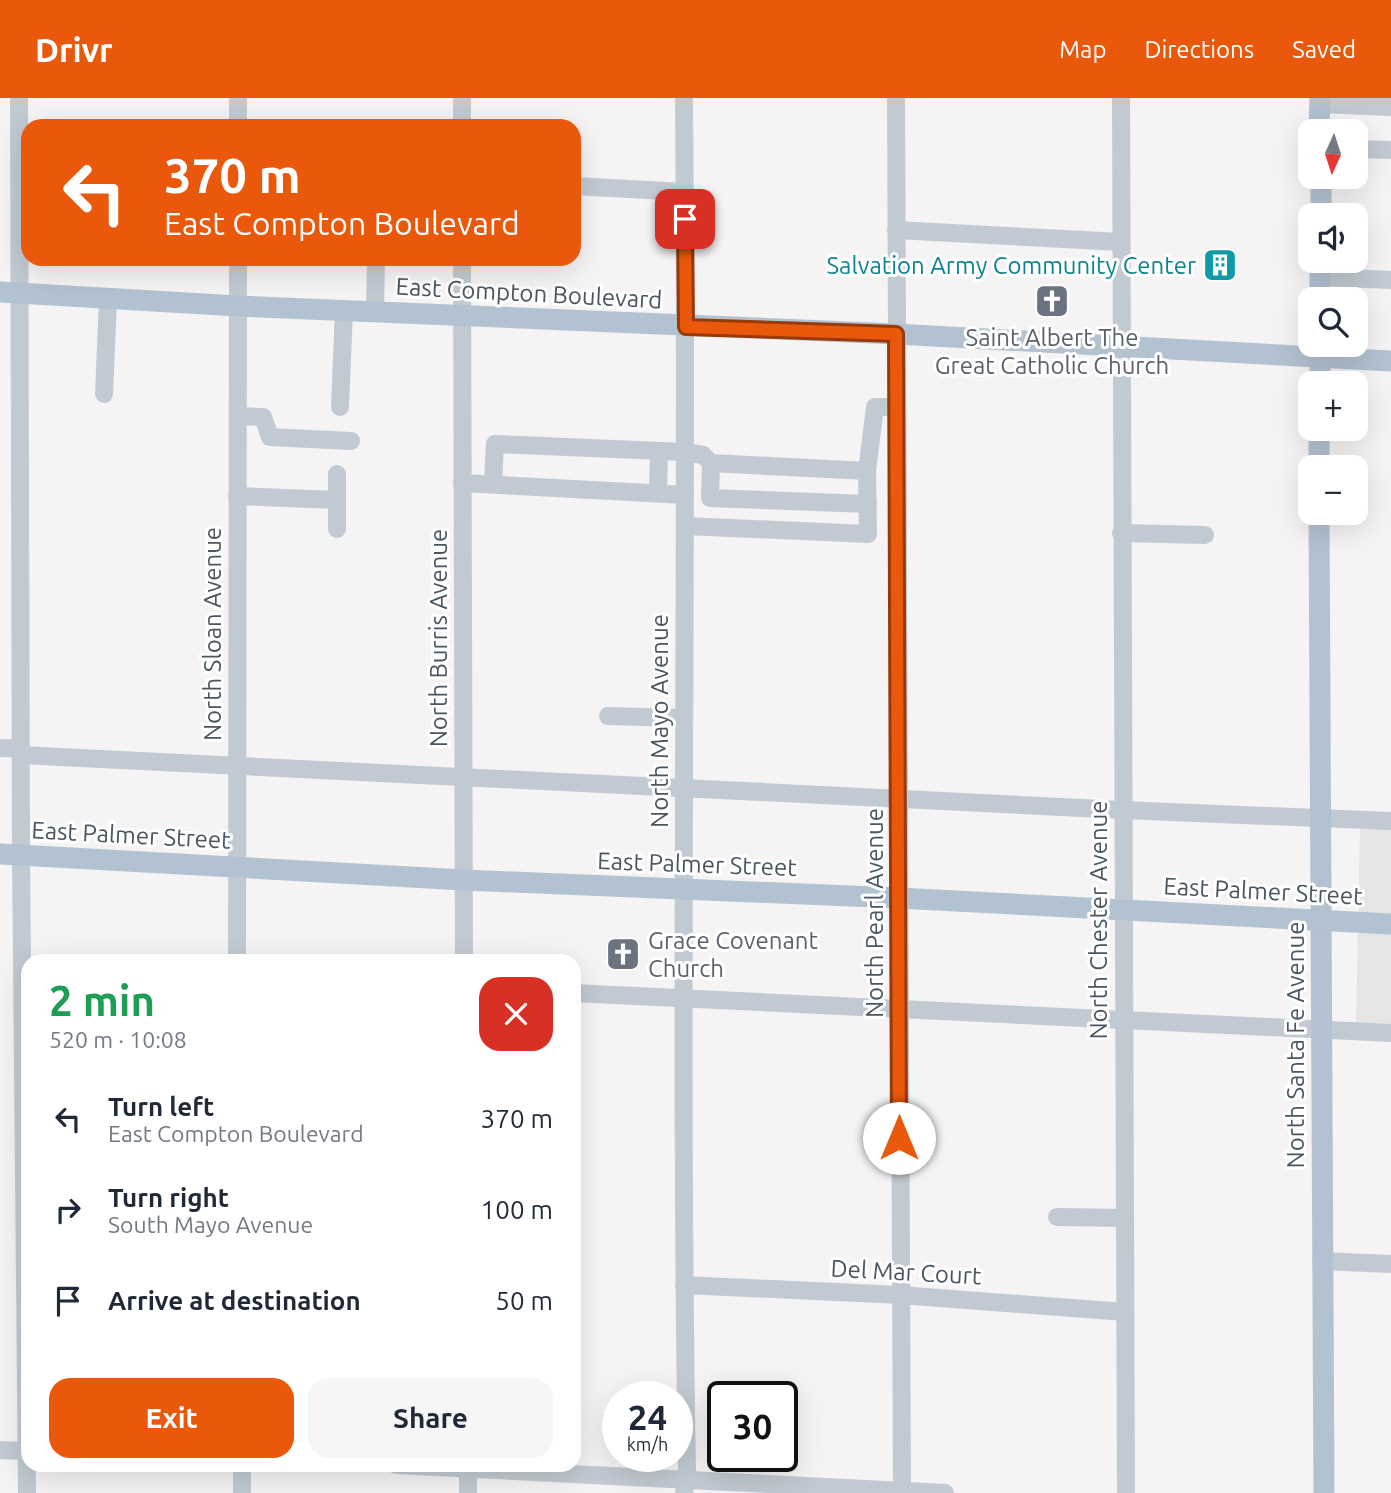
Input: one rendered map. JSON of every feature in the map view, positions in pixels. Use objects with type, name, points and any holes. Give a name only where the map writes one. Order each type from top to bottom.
[{"type":"main road","points":[[1320,101],[1320,119]]},
{"type":"main road","name":"East Compton Boulevard","points":[[10,293],[686,327],[896,334],[1120,348],[1298,351]]},
{"type":"main road","name":"East Compton Boulevard","points":[[1367,357],[1391,360]]},
{"type":"main road","name":"North Santa Fe Avenue","points":[[1319,525],[1324,1493]]},
{"type":"main road","name":"East Palmer Street","points":[[10,855],[464,880],[898,898],[1391,924]]},
{"type":"street","points":[[19,98],[21,128]]},
{"type":"street","points":[[238,98],[238,119]]},
{"type":"street","points":[[462,98],[462,119]]},
{"type":"street","name":"North Mayo Avenue","points":[[684,98],[686,327],[682,890],[685,1487]]},
{"type":"street","name":"North Pearl Avenue","points":[[896,98],[902,1491]]},
{"type":"street","name":"North Chester Avenue","points":[[1121,98],[1126,1493]]},
{"type":"street","points":[[1320,101],[1391,107]]},
{"type":"street","points":[[1368,149],[1391,150]]},
{"type":"street","points":[[0,171],[21,172]]},
{"type":"street","points":[[581,186],[685,192]]},
{"type":"street","points":[[21,198],[10,293],[21,752],[10,855],[23,954]]},
{"type":"street","points":[[896,230],[1121,242]]},
{"type":"street","name":"North Sloan Avenue","points":[[237,954],[238,266]]},
{"type":"street","points":[[375,312],[376,266]]},
{"type":"street","name":"North Burris Avenue","points":[[462,266],[464,954]]},
{"type":"street","points":[[1346,273],[1391,280]]},
{"type":"street","points":[[104,394],[108,299]]},
{"type":"street","points":[[340,407],[344,310]]},
{"type":"street","points":[[685,526],[868,534],[869,465],[875,407],[897,407]]},
{"type":"street","points":[[238,415],[263,417],[270,437],[351,441]]},
{"type":"street","points":[[462,441],[685,452],[703,455],[711,463],[869,465],[897,460]]},
{"type":"street","points":[[493,483],[495,444]]},
{"type":"street","points":[[658,493],[659,451]]},
{"type":"street","points":[[711,463],[710,498],[868,504]]},
{"type":"street","points":[[337,474],[337,529]]},
{"type":"street","points":[[463,482],[685,495]]},
{"type":"street","points":[[237,496],[337,500]]},
{"type":"street","points":[[1121,533],[1205,535]]},
{"type":"street","points":[[608,716],[683,718]]},
{"type":"street","points":[[0,748],[21,752],[463,777],[1391,821]]},
{"type":"street","points":[[581,993],[1391,1033]]},
{"type":"street","points":[[1057,1217],[1125,1218]]},
{"type":"street","points":[[1321,1258],[1391,1255]]},
{"type":"street","points":[[1321,1258],[1391,1264]]},
{"type":"street","name":"Del Mar Court","points":[[684,1285],[900,1295],[1125,1312]]},
{"type":"street","points":[[0,1450],[21,1451]]},
{"type":"street","points":[[27,1493],[28,1472]]},
{"type":"street","points":[[242,1472],[242,1493]]},
{"type":"street","points":[[468,1472],[468,1493]]},
{"type":"street","points":[[530,1472],[685,1487],[945,1493]]},
{"type":"shaded area","points":[[1360,826],[1391,827],[1391,1027],[1356,1026]]},
{"type":"place","name":"Salvation Army Community Center","points":[[1220,265]]},
{"type":"place","name":"Saint Albert The Great Catholic Church","points":[[1052,301]]},
{"type":"place","name":"Grace Covenant Church","points":[[623,954]]},
{"type":"route","points":[[685,219],[686,327],[896,334],[899,1138]]}]
